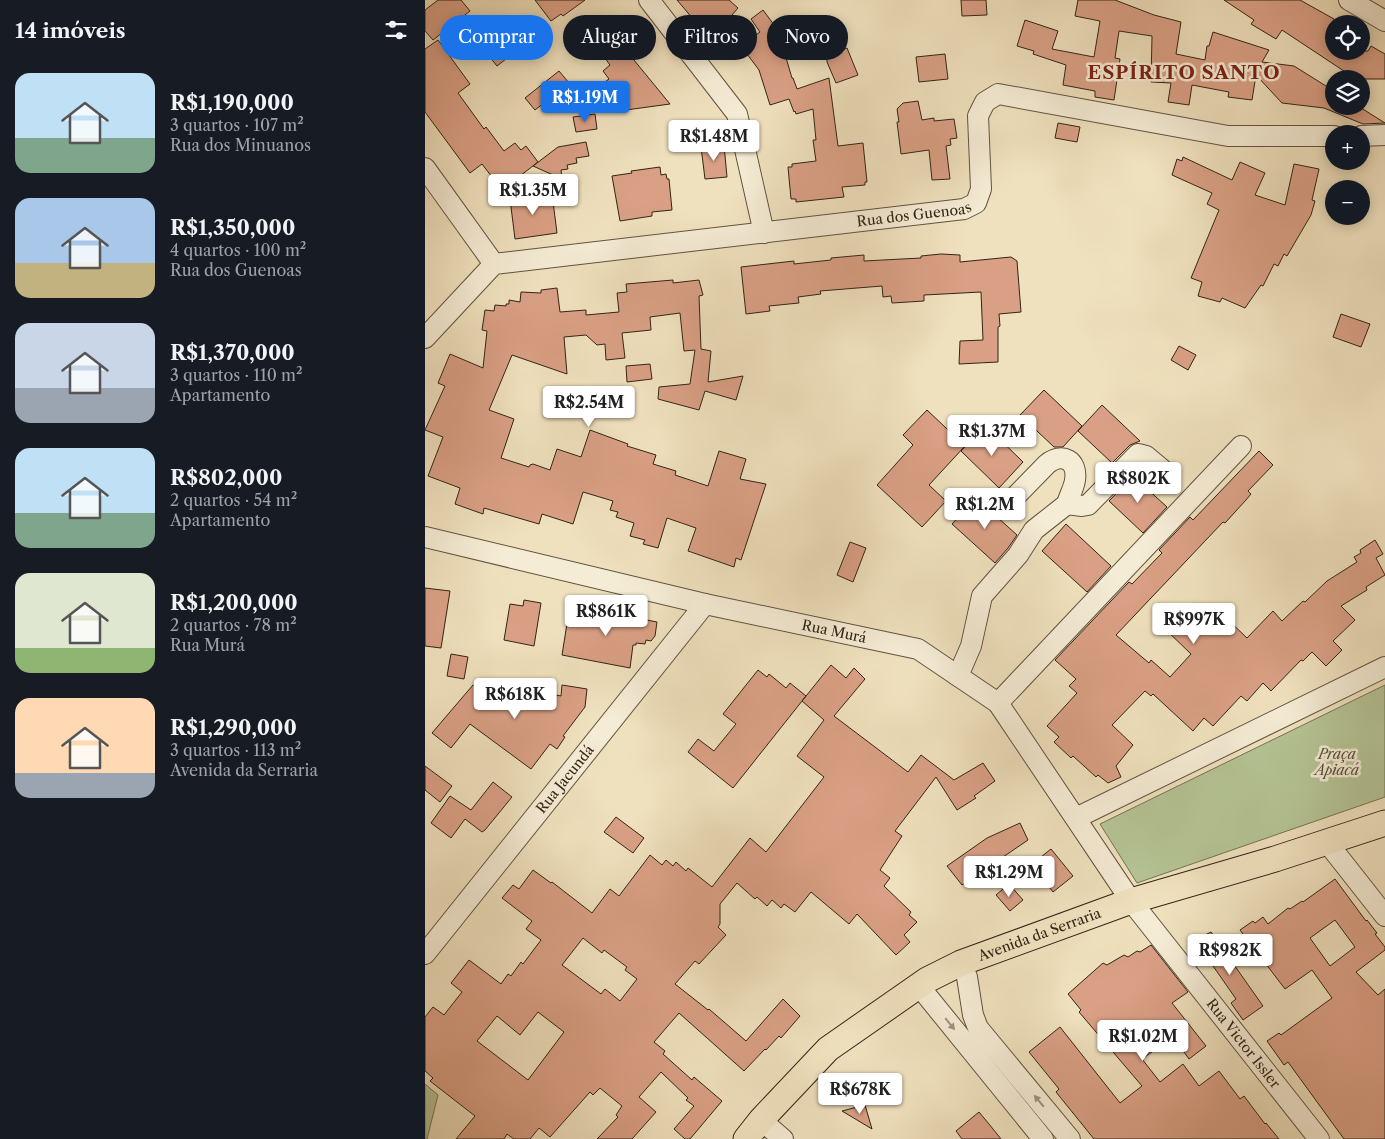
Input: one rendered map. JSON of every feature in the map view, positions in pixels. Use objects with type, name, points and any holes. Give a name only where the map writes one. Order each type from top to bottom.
[{"type":"main road","name":"Avenida da Serraria","points":[[754,1130],[828,1049],[919,986],[961,963],[1131,900],[1275,859],[1385,823]]},
{"type":"street","points":[[649,0],[737,114],[764,233]]},
{"type":"street","points":[[1349,0],[1385,21]]},
{"type":"street","name":"Rua dos Guenoas","points":[[494,264],[964,209],[976,202],[981,189],[978,116],[985,102],[999,94],[1229,136],[1325,136]]},
{"type":"street","points":[[425,168],[494,264],[425,338]]},
{"type":"street","points":[[998,703],[1241,446]]},
{"type":"street","points":[[1067,504],[1088,505],[1138,454],[1146,456],[1170,476]]},
{"type":"street","points":[[958,676],[971,646],[980,599],[1018,556],[1034,530],[1067,504],[1075,479],[1074,467],[1069,460],[1061,457],[1054,459],[1006,506]]},
{"type":"street","name":"Rua Murá","points":[[425,537],[705,604],[919,649],[998,703],[1131,900]]},
{"type":"street","name":"Rua Jacundá","points":[[425,954],[705,604]]},
{"type":"street","points":[[1076,818],[1385,667]]},
{"type":"street","points":[[1326,841],[1385,916]]},
{"type":"street","name":"Rua Victor Issler","points":[[1131,900],[1319,1139]]},
{"type":"street","points":[[961,963],[967,977],[973,1015],[978,1028],[1070,1139]]},
{"type":"street","points":[[919,986],[1043,1139]]},
{"type":"street","points":[[754,1130],[783,1139]]},
{"type":"green space","name":"Praça Apiacá","points":[[1385,685],[1385,797],[1137,883],[1100,824]]},
{"type":"green space","points":[[425,1084],[438,1095],[427,1139],[425,1139]]},
{"type":"building","points":[[438,0],[461,0],[470,11],[465,15],[440,15],[440,35],[433,40],[425,31],[425,10]]},
{"type":"building","points":[[535,0],[585,0],[563,16],[561,14],[553,20],[553,15],[546,15]]},
{"type":"building","points":[[677,0],[729,0],[738,8],[732,15],[690,15]]},
{"type":"building","points":[[961,0],[986,0],[987,15],[962,16]]},
{"type":"building","points":[[1078,0],[1115,0],[1154,15],[1181,22],[1176,54],[1205,60],[1207,46],[1209,46],[1213,32],[1269,50],[1262,62],[1294,66],[1325,85],[1325,108],[1282,103],[1256,75],[1252,100],[1228,97],[1229,92],[1192,85],[1189,105],[1168,102],[1171,83],[1151,82],[1152,36],[1119,31],[1115,58],[1120,59],[1114,100],[1095,97],[1095,91],[1063,85],[1066,65],[1033,54],[1034,51],[1017,46],[1025,20],[1058,31],[1052,49],[1094,57],[1100,21],[1075,16]]},
{"type":"building","points":[[1224,0],[1300,0],[1327,15],[1325,15],[1325,58],[1282,30],[1276,39],[1251,24],[1254,20]]},
{"type":"building","points":[[763,10],[767,15],[767,60],[787,60],[797,89],[829,78],[838,146],[863,143],[867,182],[865,182],[865,185],[842,187],[844,197],[796,202],[796,199],[791,199],[788,167],[792,167],[792,164],[816,161],[813,140],[816,140],[813,109],[796,114],[789,99],[770,105],[759,70],[752,60],[757,60],[757,34],[760,32],[757,28],[756,15]]},
{"type":"building","points":[[438,40],[440,43],[440,60],[453,60],[470,84],[458,93],[484,129],[486,127],[504,151],[515,143],[521,150],[526,146],[538,162],[502,190],[482,164],[470,173],[425,112],[425,49]]},
{"type":"building","points":[[1371,46],[1385,54],[1385,79],[1370,79],[1370,70],[1342,70],[1327,60],[1370,60]]},
{"type":"building","points":[[848,50],[858,75],[836,83],[827,60],[848,60]]},
{"type":"building","points":[[945,54],[948,79],[919,82],[916,57]]},
{"type":"building","points":[[492,60],[505,60],[497,66]]},
{"type":"building","points":[[606,60],[634,60],[670,104],[626,110],[612,93],[583,114],[575,103],[609,79],[603,71],[610,65]]},
{"type":"building","points":[[559,71],[569,83],[535,110],[525,98]]},
{"type":"building","points":[[918,101],[922,120],[934,118],[934,121],[954,119],[957,138],[950,139],[951,145],[946,146],[950,179],[932,180],[929,150],[901,154],[897,109],[903,103]]},
{"type":"building","points":[[595,114],[597,129],[576,132],[573,117]]},
{"type":"building","points":[[1370,114],[1385,123],[1363,124],[1341,115]]},
{"type":"building","points":[[1058,123],[1080,127],[1077,142],[1055,138]]},
{"type":"building","points":[[586,142],[589,156],[576,158],[577,163],[567,165],[568,169],[561,170],[562,179],[533,166],[558,147]]},
{"type":"building","points":[[724,145],[727,177],[705,179],[701,147]]},
{"type":"building","points":[[1183,157],[1232,180],[1240,162],[1265,173],[1255,195],[1285,205],[1294,164],[1319,169],[1312,200],[1315,201],[1311,215],[1287,256],[1284,254],[1278,266],[1274,264],[1263,286],[1261,285],[1245,308],[1222,298],[1220,302],[1198,296],[1202,282],[1191,278],[1219,210],[1207,204],[1212,193],[1172,175],[1177,159],[1182,161]]},
{"type":"building","points":[[660,167],[661,175],[666,174],[667,179],[669,179],[672,210],[652,212],[652,216],[620,221],[612,176]]},
{"type":"building","points":[[552,194],[557,233],[515,239],[510,199]]},
{"type":"building","points":[[864,255],[864,261],[921,258],[921,256],[960,255],[960,262],[1011,257],[1017,261],[1021,312],[999,314],[998,362],[959,364],[960,341],[983,340],[981,292],[924,295],[924,301],[892,303],[891,296],[883,297],[882,286],[820,291],[821,294],[798,297],[799,303],[769,306],[770,311],[746,314],[741,267],[794,261],[794,264]]},
{"type":"building","points":[[673,280],[673,283],[699,280],[703,295],[699,296],[701,349],[711,351],[708,382],[743,376],[736,400],[705,391],[699,410],[658,399],[659,387],[690,384],[695,350],[684,351],[680,313],[650,317],[651,330],[622,333],[625,358],[606,360],[605,344],[597,345],[586,335],[564,337],[567,374],[512,355],[489,410],[514,419],[501,458],[529,467],[533,464],[550,470],[557,449],[581,457],[590,430],[628,444],[627,446],[656,455],[653,464],[676,471],[675,475],[708,486],[719,451],[746,459],[740,479],[766,484],[741,560],[736,558],[734,567],[688,551],[696,528],[667,518],[658,548],[643,544],[645,540],[630,536],[634,523],[616,517],[618,512],[610,510],[613,501],[583,492],[573,524],[542,514],[539,524],[484,508],[483,514],[455,504],[460,488],[428,476],[443,437],[425,430],[445,386],[438,383],[450,354],[483,368],[487,331],[482,330],[485,310],[494,311],[495,305],[506,306],[506,304],[509,304],[509,300],[520,302],[521,292],[541,293],[541,290],[557,288],[560,312],[586,310],[586,315],[619,312],[617,293],[627,292],[626,284]]},
{"type":"building","points":[[1341,314],[1370,324],[1361,347],[1333,337]]},
{"type":"building","points":[[1179,346],[1196,355],[1188,370],[1171,360]]},
{"type":"building","points":[[650,364],[652,379],[627,382],[626,366]]},
{"type":"building","points":[[1044,390],[1082,426],[1063,447],[1054,447],[1020,415]]},
{"type":"building","points":[[614,391],[608,408],[569,397],[569,396]]},
{"type":"building","points":[[1102,405],[1140,441],[1130,445],[1112,463],[1078,431]]},
{"type":"building","points":[[927,410],[965,446],[929,485],[946,501],[922,527],[877,485],[913,445],[903,435]]},
{"type":"building","points":[[985,425],[1023,462],[999,488],[961,451]]},
{"type":"building","points":[[1259,451],[1273,465],[1248,491],[1251,494],[1116,635],[1149,663],[1151,660],[1170,677],[1191,654],[1163,627],[1175,615],[1189,628],[1194,624],[1206,635],[1224,616],[1247,638],[1273,611],[1282,621],[1327,581],[1357,562],[1354,557],[1361,553],[1360,550],[1375,540],[1383,554],[1376,558],[1385,575],[1366,587],[1367,590],[1341,606],[1355,620],[1333,641],[1342,650],[1326,666],[1312,652],[1303,661],[1301,660],[1271,691],[1263,683],[1247,701],[1241,696],[1213,726],[1204,718],[1193,731],[1153,694],[1151,696],[1145,691],[1112,725],[1133,745],[1116,766],[1121,777],[1108,783],[1098,775],[1096,777],[1073,756],[1071,758],[1054,742],[1059,737],[1047,726],[1077,693],[1069,686],[1076,679],[1055,660],[1129,582],[1132,584],[1162,553],[1159,550],[1190,517],[1193,520]]},
{"type":"building","points":[[1133,476],[1167,507],[1143,533],[1109,501]]},
{"type":"building","points":[[976,498],[1017,535],[995,563],[952,524]]},
{"type":"building","points":[[1066,524],[1111,566],[1087,592],[1042,551]]},
{"type":"building","points":[[850,542],[866,548],[853,582],[837,575]]},
{"type":"building","points":[[425,588],[450,591],[441,648],[425,646]]},
{"type":"building","points":[[524,600],[541,603],[534,646],[504,640],[510,604],[523,606]]},
{"type":"building","points":[[569,611],[599,615],[600,613],[611,613],[657,622],[655,636],[651,641],[646,640],[645,644],[636,643],[636,645],[633,645],[630,668],[562,655]]},
{"type":"building","points":[[451,654],[468,657],[464,679],[447,676]]},
{"type":"building","points":[[831,665],[846,678],[854,668],[865,679],[834,716],[908,772],[921,755],[954,780],[983,763],[995,781],[974,796],[976,798],[957,810],[936,777],[895,831],[902,836],[880,870],[890,878],[884,886],[911,912],[909,915],[917,922],[904,935],[910,942],[896,955],[857,914],[849,924],[811,892],[795,912],[784,904],[781,908],[772,900],[767,906],[757,897],[755,899],[737,883],[720,904],[720,924],[718,927],[726,935],[699,964],[695,961],[675,984],[709,1009],[746,1041],[783,999],[800,1016],[781,1038],[779,1036],[744,1071],[679,1013],[654,1042],[665,1051],[663,1054],[692,1080],[694,1077],[722,1101],[690,1139],[685,1139],[674,1129],[694,1106],[686,1100],[688,1098],[661,1072],[639,1097],[656,1112],[632,1139],[597,1139],[618,1117],[616,1115],[622,1106],[600,1088],[593,1095],[590,1092],[550,1137],[539,1128],[530,1139],[514,1139],[507,1134],[504,1139],[456,1139],[475,1116],[430,1081],[433,1078],[425,1071],[425,1017],[433,1007],[444,1015],[462,992],[451,983],[469,960],[501,984],[508,974],[511,976],[521,962],[523,964],[541,940],[526,929],[532,921],[502,898],[513,885],[519,889],[533,870],[592,913],[610,889],[619,896],[650,855],[662,865],[666,860],[673,866],[676,862],[686,871],[688,868],[712,887],[750,838],[766,852],[824,777],[797,756],[824,720],[802,701]],"holes":[[[583,938],[602,953],[604,950],[627,967],[625,970],[637,979],[620,1001],[605,989],[601,994],[562,965]],[[538,1012],[564,1032],[528,1080],[477,1041],[497,1016],[520,1035]]]},
{"type":"building","points":[[758,670],[767,677],[769,674],[786,688],[790,683],[806,696],[733,788],[688,752],[698,739],[714,751],[736,724],[723,714]]},
{"type":"building","points":[[473,685],[555,701],[556,695],[561,696],[562,685],[587,689],[585,707],[563,736],[565,737],[557,749],[550,744],[531,769],[470,724],[451,748],[432,733]]},
{"type":"building","points":[[425,766],[452,786],[440,802],[425,790]]},
{"type":"building","points":[[493,782],[512,797],[482,832],[465,819],[451,838],[431,823],[450,796],[471,810]]},
{"type":"building","points":[[616,817],[644,838],[633,853],[604,832]]},
{"type":"building","points":[[1020,823],[1028,840],[962,885],[947,866],[987,838]]},
{"type":"building","points":[[1051,849],[1073,876],[1053,892],[1031,865]]},
{"type":"building","points":[[1335,879],[1377,933],[1375,934],[1385,947],[1385,950],[1356,972],[1378,995],[1385,989],[1385,1139],[1344,1139],[1288,1062],[1284,1065],[1267,1041],[1279,1033],[1281,1035],[1332,998],[1312,970],[1285,989],[1240,930],[1263,917],[1268,924],[1288,908],[1290,909]],"holes":[[[1335,920],[1355,947],[1330,966],[1310,938]]]},
{"type":"building","points":[[1009,884],[1023,900],[1010,911],[996,895]]},
{"type":"building","points":[[1211,932],[1263,1006],[1243,1020],[1231,1003],[1236,999],[1195,940]]},
{"type":"building","points":[[1151,945],[1188,992],[1172,1003],[1206,1046],[1189,1059],[1173,1037],[1142,1059],[1160,1082],[1183,1064],[1199,1086],[1219,1071],[1240,1099],[1244,1096],[1279,1139],[1094,1139],[1056,1092],[1059,1089],[1029,1052],[1060,1027],[1120,1103],[1142,1086],[1079,1012],[1081,1010],[1068,994],[1103,963],[1107,965],[1124,955],[1128,957]]},
{"type":"building","points":[[865,1105],[872,1129],[842,1111]]},
{"type":"building","points":[[979,1112],[1001,1139],[962,1139],[956,1131]]},
{"type":"district","name":"ESPÍRITO SANTO","points":[[1184,72]]}]
